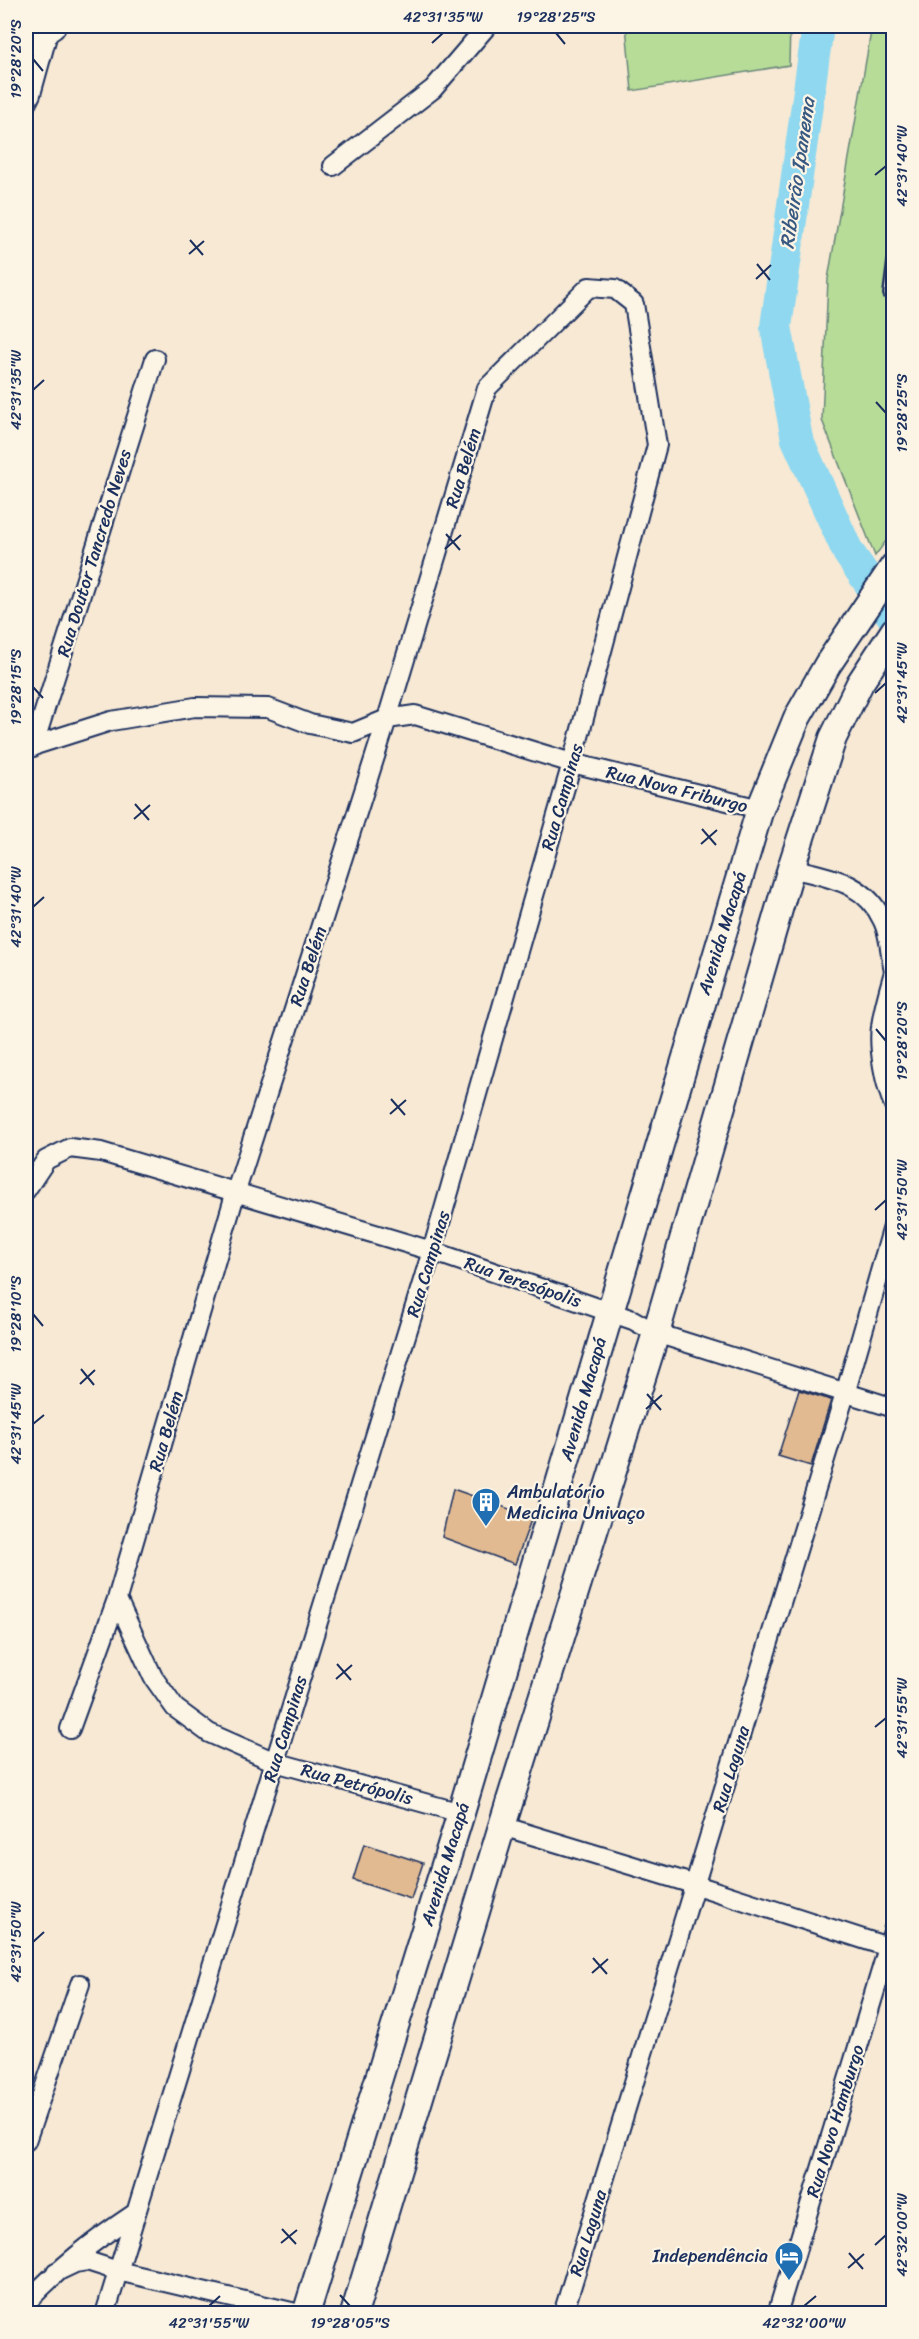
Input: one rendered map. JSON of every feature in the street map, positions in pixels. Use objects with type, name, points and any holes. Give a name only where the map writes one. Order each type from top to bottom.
[{"type":"main road","points":[[26,43],[51,27]]},
{"type":"main road","name":"Avenida Macapá","points":[[306,2313],[461,1813],[760,808],[798,717],[828,664],[894,566]]},
{"type":"main road","points":[[354,2313],[502,1826],[657,1333],[791,868],[833,738],[861,683],[894,631]]},
{"type":"street","points":[[333,166],[433,89],[487,26]]},
{"type":"street","points":[[26,104],[32,94],[51,27]]},
{"type":"street","name":"Rua Belém","points":[[70,1729],[117,1599],[236,1191],[387,719],[487,388],[589,287],[615,289],[634,304]]},
{"type":"street","name":"Rua Campinas","points":[[105,2313],[432,1251],[572,763],[657,445],[634,304]]},
{"type":"street","name":"Rua Doutor Tancredo Neves","points":[[29,747],[155,359]]},
{"type":"street","name":"Rua Nova Friburgo","points":[[29,747],[111,721],[195,707],[268,708],[309,724],[353,733],[387,719],[415,715],[572,763],[760,808]]},
{"type":"street","points":[[791,868],[844,882],[868,896],[884,922],[894,972],[880,1029],[884,1065],[894,1105]]},
{"type":"street","name":"Rua Teresópolis","points":[[26,1190],[46,1160],[70,1148],[101,1152],[432,1251],[633,1320],[657,1333],[894,1408]]},
{"type":"street","name":"Rua Laguna","points":[[563,2313],[696,1885],[845,1394],[894,1223]]},
{"type":"street","name":"Rua Petrópolis","points":[[117,1599],[153,1677],[175,1708],[209,1733],[275,1762],[461,1813]]},
{"type":"street","points":[[502,1826],[891,1948]]},
{"type":"street","name":"Rua Novo Hamburgo","points":[[777,2313],[891,1948],[894,1928]]},
{"type":"street","points":[[26,2141],[80,1984]]},
{"type":"street","points":[[26,2304],[56,2272],[94,2241],[134,2214]]},
{"type":"street","points":[[56,2272],[75,2263],[87,2261],[118,2271],[300,2313]]},
{"type":"lane","points":[[894,254],[889,294],[894,300]]},
{"type":"green space","points":[[626,26],[790,26],[789,65],[632,91]]},
{"type":"green space","points":[[872,26],[893,26],[894,530],[875,556],[822,420],[828,279]]},
{"type":"building","points":[[799,1390],[831,1400],[811,1466],[778,1456]]},
{"type":"building","name":"Ambulatório Medicina Univaço","points":[[453,1489],[532,1517],[515,1564],[442,1537]]},
{"type":"building","points":[[364,1844],[423,1863],[411,1899],[353,1880]]},
{"type":"waterway","name":"Ribeirão Ipanema","points":[[818,26],[776,327],[797,439],[848,552],[894,618]]},
{"type":"place","name":"Ambulatório Medicina Univaço","points":[[486,1528]]},
{"type":"place","name":"Independência","points":[[789,2282]]}]
